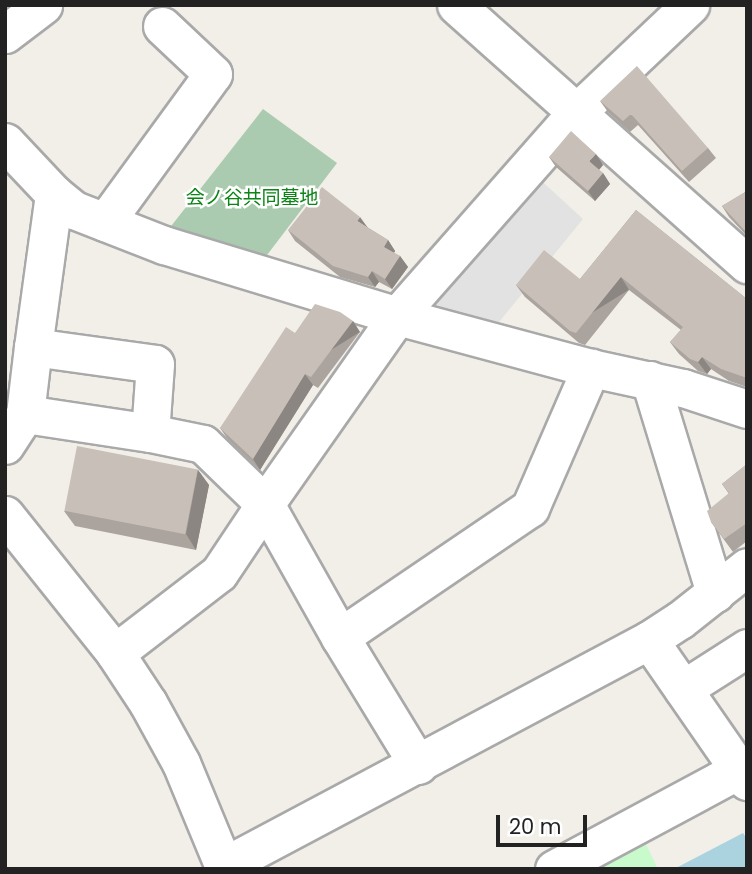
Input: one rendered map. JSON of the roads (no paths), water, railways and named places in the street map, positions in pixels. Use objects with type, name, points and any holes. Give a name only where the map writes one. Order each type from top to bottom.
[{"type":"street","points":[[5,34],[43,5]]},
{"type":"street","points":[[456,5],[747,264]]},
{"type":"street","points":[[114,653],[219,573],[397,316],[577,111],[690,5]]},
{"type":"street","points":[[105,222],[213,74],[162,26]]},
{"type":"street","points":[[5,142],[54,194],[74,209],[105,222],[222,264],[397,316],[592,368],[708,395],[747,410]]},
{"type":"street","points":[[5,445],[24,414],[54,194]]},
{"type":"street","points":[[33,347],[155,364],[150,433]]},
{"type":"street","points":[[340,637],[530,508],[592,368]]},
{"type":"street","points":[[650,380],[715,593]]},
{"type":"street","points":[[24,414],[203,444],[265,504],[340,637],[418,765]]},
{"type":"street","points":[[5,515],[114,653],[148,703],[181,763],[225,868],[649,640],[747,567]]},
{"type":"street","points":[[554,869],[743,775],[649,640]]},
{"type":"street","points":[[683,689],[747,648]]},
{"type":"water","points":[[743,833],[747,839],[747,869],[674,869]]},
{"type":"park label","name":"会ノ谷共同墓地","points":[[252,198]]}]
